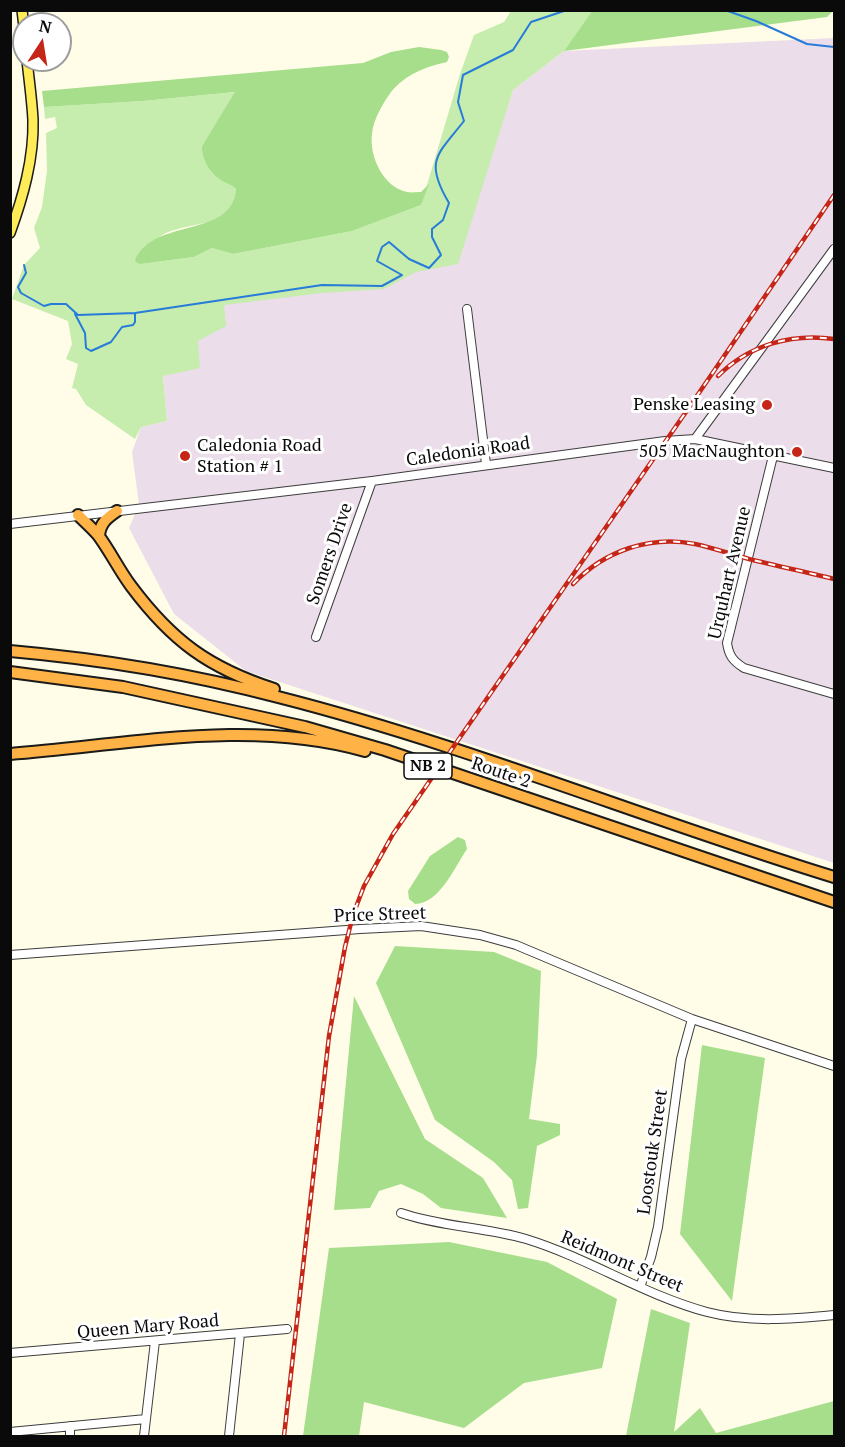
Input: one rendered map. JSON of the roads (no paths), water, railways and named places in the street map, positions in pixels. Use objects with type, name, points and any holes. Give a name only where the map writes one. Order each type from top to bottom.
[{"type":"highway","points":[[99,536],[105,519],[117,511]]},
{"type":"highway","points":[[78,516],[99,536],[131,586],[162,623],[188,647],[228,673],[305,699],[330,711]]},
{"type":"highway","name":"Route 2","points":[[10,651],[87,659],[190,677],[279,697],[409,735],[834,877]]},
{"type":"highway","name":"Route 2","points":[[10,672],[123,687],[264,717],[342,737],[834,902]]},
{"type":"highway","points":[[10,754],[164,738],[260,735],[318,741],[422,764]]},
{"type":"main road","points":[[10,233],[21,202],[29,167],[33,121],[28,72]]},
{"type":"street","points":[[695,439],[834,249]]},
{"type":"street","points":[[467,309],[486,464]]},
{"type":"street","name":"Caledonia Road","points":[[10,524],[372,481],[486,464],[695,439],[834,468]]},
{"type":"street","name":"Urquhart Avenue","points":[[773,456],[728,643],[729,653],[734,662],[744,668],[834,694]]},
{"type":"street","name":"Somers Drive","points":[[316,637],[372,481]]},
{"type":"street","name":"Price Street","points":[[10,955],[421,926],[480,934],[516,945],[692,1019],[834,1066]]},
{"type":"street","name":"Loostouk Street","points":[[640,1287],[651,1257],[658,1227],[681,1059],[692,1019]]},
{"type":"street","name":"Reidmont Street","points":[[401,1214],[426,1222],[490,1229],[527,1239],[560,1251],[665,1298],[709,1313],[750,1319],[789,1319],[834,1314]]},
{"type":"street","name":"Queen Mary Road","points":[[10,1353],[287,1329]]},
{"type":"street","points":[[229,1437],[240,1334]]},
{"type":"street","points":[[144,1437],[155,1341]]},
{"type":"street","points":[[10,1432],[146,1419]]},
{"type":"street","points":[[70,1426],[70,1437]]},
{"type":"waterway","points":[[24,265],[26,273],[18,287],[21,293],[44,306],[66,304],[78,315],[135,313],[322,285],[382,286],[402,275],[377,261],[382,247],[389,242],[409,259],[429,268],[441,255],[432,237],[432,229],[443,220],[449,203],[437,177],[437,159],[464,121],[458,102],[463,75],[513,50],[531,22],[567,10]]},
{"type":"waterway","points":[[725,10],[807,44],[834,47]]},
{"type":"waterway","points":[[75,314],[85,333],[86,348],[91,351],[111,342],[122,327],[133,325],[135,313]]},
{"type":"railway","points":[[284,1436],[329,1036],[345,947],[353,915],[364,886],[393,834],[834,195]]},
{"type":"railway","points":[[718,376],[743,356],[772,344],[802,338],[834,339]]},
{"type":"railway","points":[[573,584],[585,572],[613,554],[629,548],[661,542],[695,544],[834,579]]},
{"type":"place","name":"Penske Leasing","points":[[767,405]]},
{"type":"place","name":"505 MacNaughton","points":[[797,452]]},
{"type":"place","name":"Caledonia Road Station # 1","points":[[185,456]]}]
